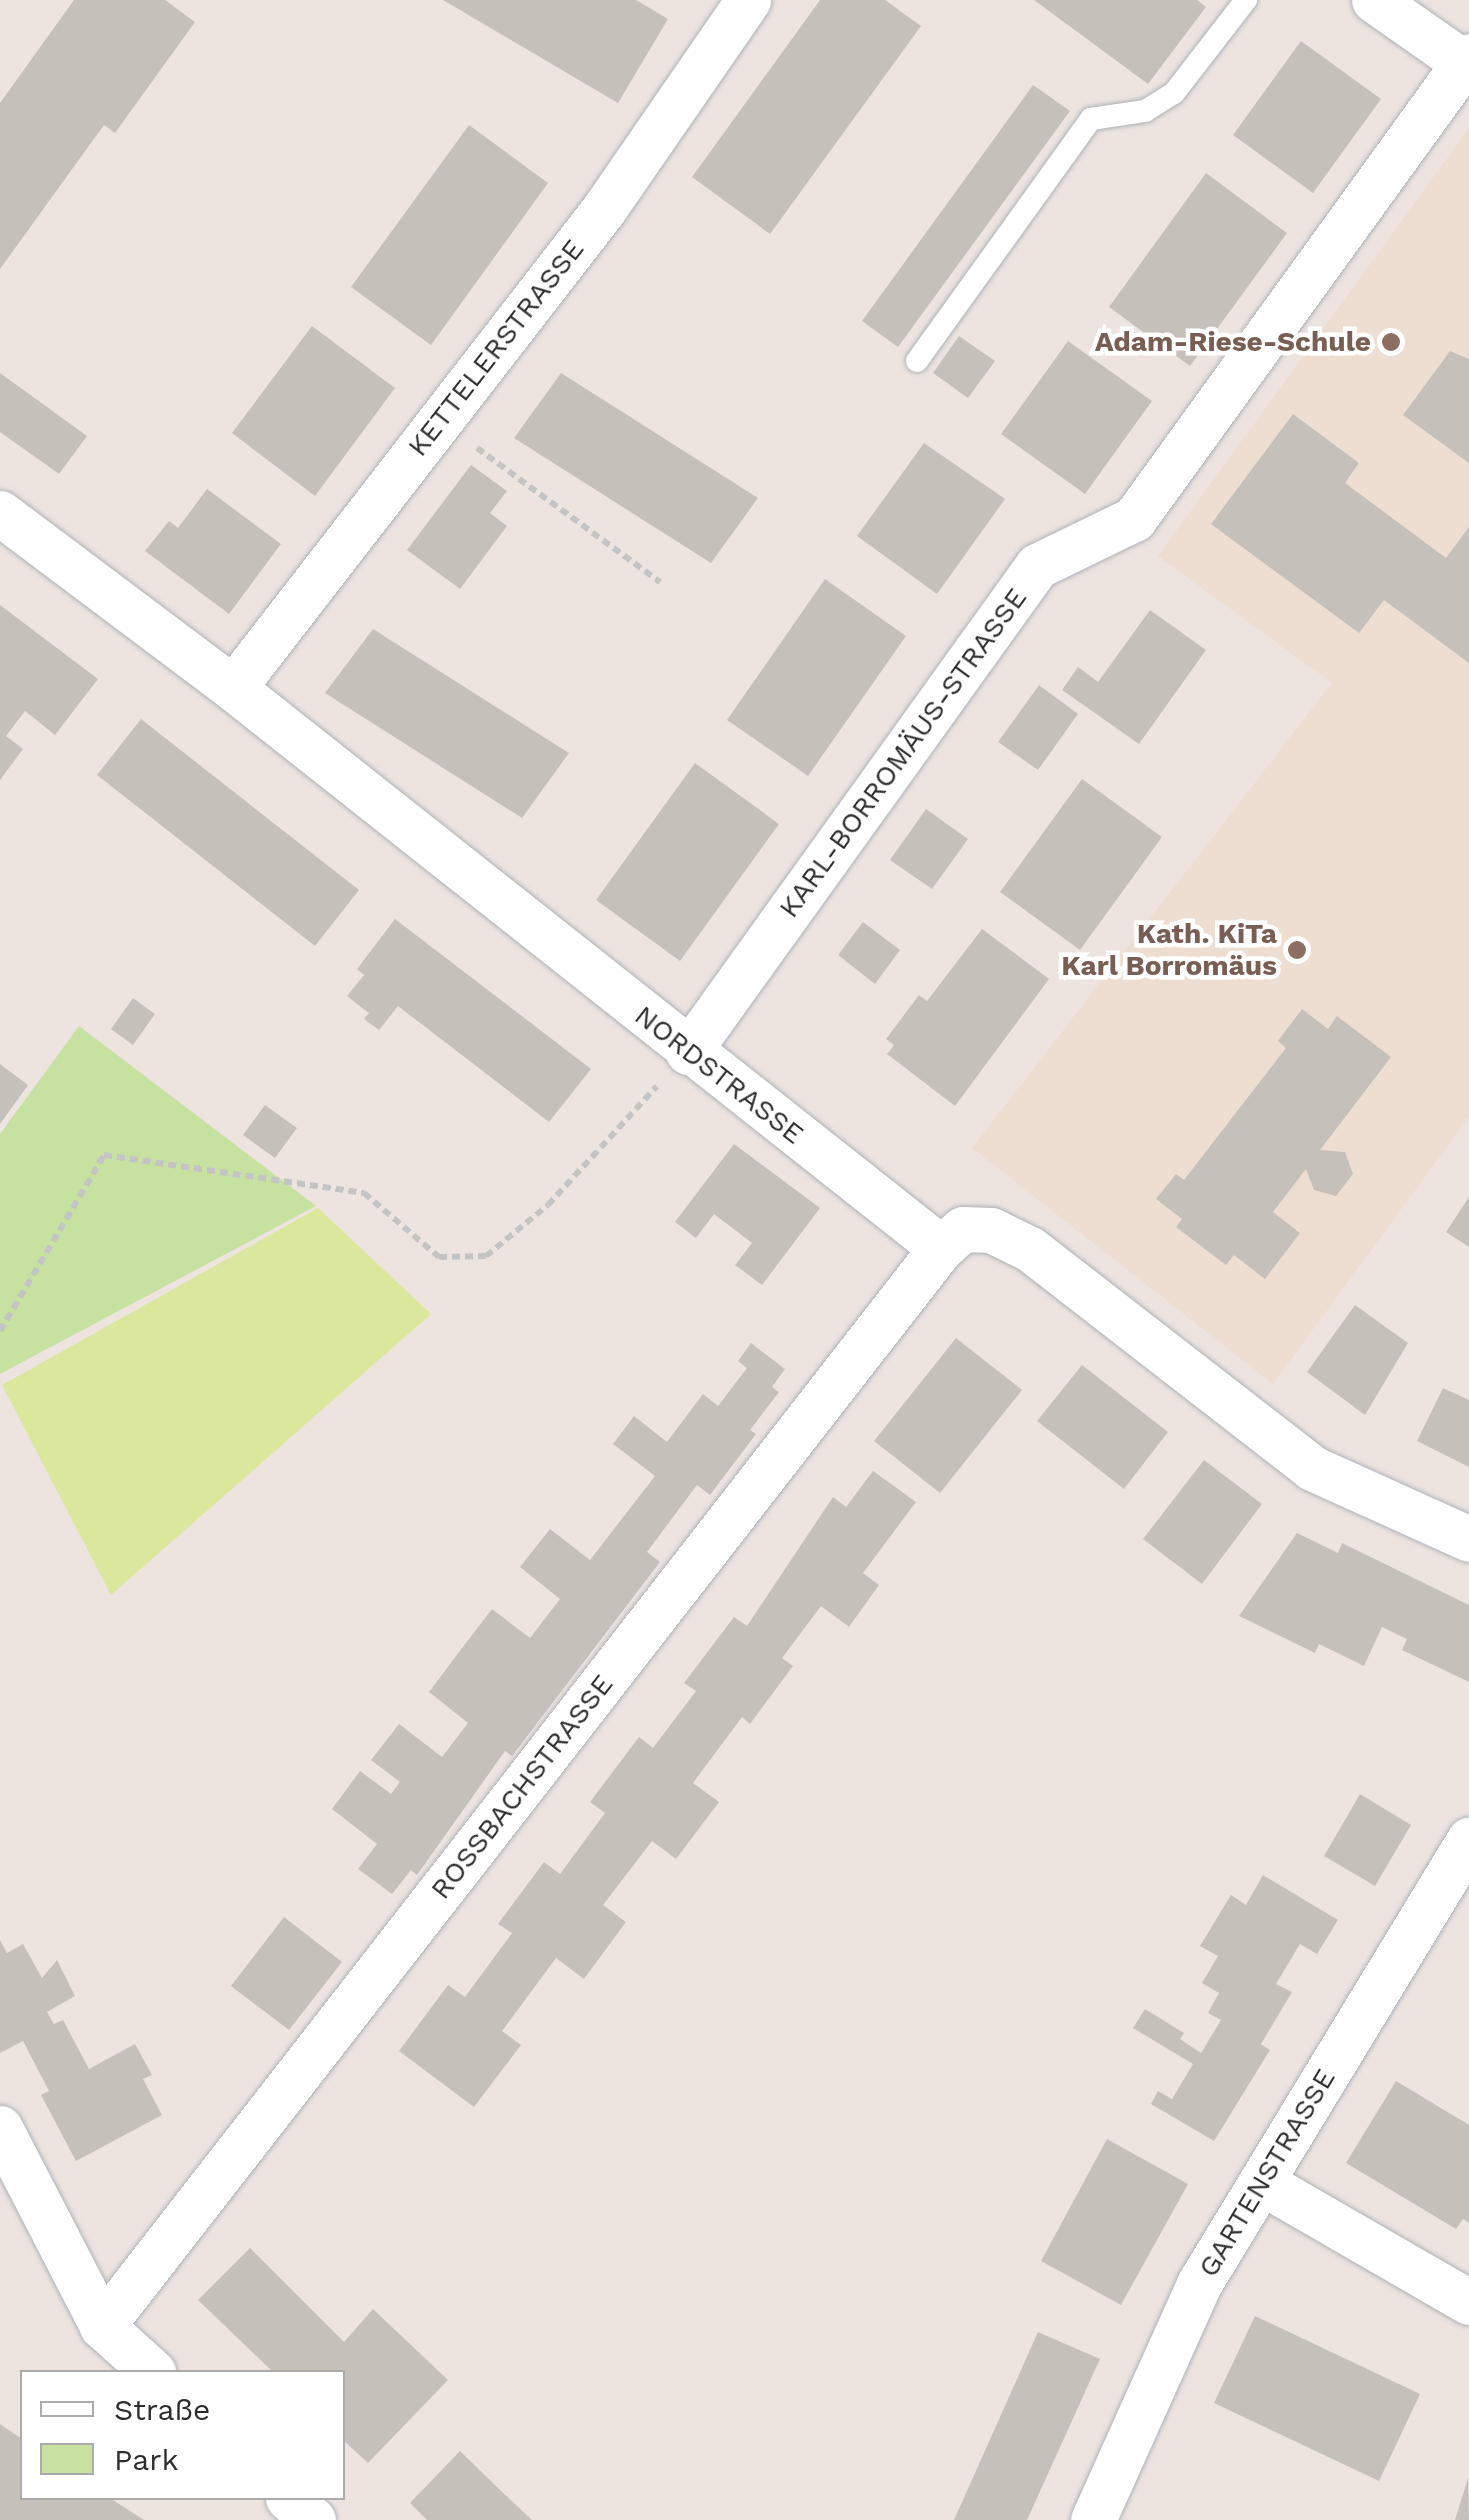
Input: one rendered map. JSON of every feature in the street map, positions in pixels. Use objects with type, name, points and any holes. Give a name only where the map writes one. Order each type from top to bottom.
[{"type":"street","name":"KETTELERSTRASSE","points":[[233,688],[604,209],[748,0]]},
{"type":"street","points":[[1374,0],[1466,60]]},
{"type":"street","name":"KARL-BORROMÄUS-STRASSE","points":[[688,1052],[1037,566],[1134,518],[1466,60]]},
{"type":"street","name":"NORDSTRASSE","points":[[0,513],[233,688],[688,1052],[942,1248]]},
{"type":"street","points":[[942,1248],[964,1229],[991,1230],[1030,1249],[1312,1468],[1469,1539]]},
{"type":"street","name":"ROSSBACHSTRASSE","points":[[102,2326],[942,1248]]},
{"type":"street","name":"GARTENSTRASSE","points":[[1093,2520],[1199,2284],[1469,1840]]},
{"type":"street","points":[[0,2128],[102,2326],[151,2370]]},
{"type":"street","points":[[1261,2182],[1469,2302]]},
{"type":"street","points":[[290,2500],[313,2520]]},
{"type":"lane","points":[[917,361],[1092,119],[1145,110],[1174,94],[1246,0]]},
{"type":"path","points":[[439,421],[660,582]]},
{"type":"path","points":[[0,1331],[104,1155],[364,1193],[439,1257],[486,1256],[548,1205],[688,1052]]},
{"type":"shaded area","name":"Kath. KiTa Karl Borromäus","points":[[1469,128],[1469,1117],[1273,1384],[972,1148],[1332,683],[1158,556]]},
{"type":"green space","points":[[79,1026],[316,1206],[0,1374],[0,1134]]},
{"type":"green space","points":[[318,1208],[431,1314],[111,1595],[2,1385]]},
{"type":"building","points":[[74,0],[165,0],[195,22],[115,133],[104,125],[0,269],[0,103]]},
{"type":"building","points":[[443,0],[636,0],[668,19],[618,103]]},
{"type":"building","points":[[820,0],[885,0],[921,26],[770,234],[692,177]]},
{"type":"building","points":[[1034,0],[1197,0],[1206,7],[1148,84]]},
{"type":"building","points":[[1301,41],[1381,99],[1313,193],[1233,135]]},
{"type":"building","points":[[1033,85],[1070,111],[898,347],[862,321]]},
{"type":"building","points":[[469,125],[548,183],[431,345],[351,287]]},
{"type":"building","points":[[1206,173],[1287,233],[1190,366],[1109,307]]},
{"type":"building","points":[[312,326],[395,388],[315,496],[232,433]]},
{"type":"building","points":[[959,336],[995,361],[968,398],[933,373]]},
{"type":"building","points":[[1068,341],[1152,401],[1085,494],[1001,434]]},
{"type":"building","points":[[1450,351],[1469,359],[1469,463],[1403,415]]},
{"type":"building","points":[[0,373],[87,436],[59,474],[0,432]]},
{"type":"building","points":[[561,373],[758,498],[711,563],[514,438]]},
{"type":"building","points":[[1293,414],[1359,463],[1345,483],[1446,558],[1469,527],[1469,663],[1384,600],[1359,633],[1211,524]]},
{"type":"building","points":[[924,443],[1005,499],[937,594],[857,536]]},
{"type":"building","points":[[471,465],[507,491],[490,513],[507,526],[460,589],[407,550]]},
{"type":"building","points":[[207,489],[281,544],[229,614],[145,551],[169,521],[178,528]]},
{"type":"building","points":[[825,579],[906,636],[808,776],[727,720]]},
{"type":"building","points":[[0,605],[98,679],[55,735],[25,711],[6,736],[23,749],[0,780]]},
{"type":"building","points":[[1150,610],[1206,650],[1139,744],[1062,690],[1078,667],[1098,682]]},
{"type":"building","points":[[373,629],[569,753],[522,818],[325,693]]},
{"type":"building","points":[[1039,685],[1078,714],[1038,770],[998,742]]},
{"type":"building","points":[[141,719],[359,890],[315,946],[97,775]]},
{"type":"building","points":[[695,763],[779,824],[680,961],[596,900]]},
{"type":"building","points":[[1082,779],[1162,837],[1080,950],[1000,892]]},
{"type":"building","points":[[926,809],[968,839],[932,889],[890,860]]},
{"type":"building","points":[[395,919],[591,1069],[549,1122],[398,1006],[379,1030],[364,1019],[369,1013],[347,996],[364,975],[357,969]]},
{"type":"building","points":[[863,922],[900,950],[875,984],[838,955]]},
{"type":"building","points":[[982,929],[1049,979],[955,1106],[887,1054],[894,1045],[886,1039],[919,995],[927,1001]]},
{"type":"building","points":[[133,998],[155,1014],[133,1045],[111,1029]]},
{"type":"building","points":[[1302,1009],[1328,1029],[1337,1016],[1391,1057],[1320,1150],[1345,1152],[1353,1174],[1336,1196],[1314,1190],[1306,1169],[1273,1212],[1300,1233],[1265,1279],[1234,1255],[1226,1265],[1176,1227],[1182,1219],[1156,1199],[1176,1174],[1184,1180],[1286,1048],[1278,1041]]},
{"type":"building","points":[[0,1064],[28,1085],[0,1124]]},
{"type":"building","points":[[265,1105],[297,1128],[275,1158],[243,1135]]},
{"type":"building","points":[[734,1144],[820,1208],[762,1285],[735,1265],[752,1243],[714,1214],[696,1238],[675,1222]]},
{"type":"building","points":[[1469,1197],[1469,1247],[1446,1232]]},
{"type":"building","points":[[1355,1305],[1408,1343],[1365,1415],[1307,1372]]},
{"type":"building","points":[[956,1338],[1022,1390],[940,1493],[874,1441]]},
{"type":"building","points":[[751,1343],[785,1369],[772,1387],[779,1392],[750,1430],[756,1434],[710,1495],[697,1485],[647,1552],[660,1562],[512,1756],[505,1751],[417,1875],[411,1870],[392,1894],[358,1869],[377,1844],[332,1809],[360,1771],[391,1794],[400,1782],[371,1760],[399,1724],[442,1757],[468,1723],[429,1692],[492,1609],[530,1638],[560,1599],[520,1567],[550,1529],[590,1560],[655,1476],[613,1444],[634,1416],[667,1442],[703,1394],[718,1406],[747,1368],[738,1361]]},
{"type":"building","points":[[1082,1365],[1168,1432],[1124,1489],[1037,1421]]},
{"type":"building","points":[[1443,1388],[1469,1400],[1469,1467],[1417,1441]]},
{"type":"building","points":[[1204,1460],[1262,1504],[1202,1584],[1143,1539]]},
{"type":"building","points":[[873,1471],[916,1502],[863,1573],[879,1585],[849,1627],[821,1606],[782,1658],[793,1666],[750,1724],[742,1717],[693,1783],[719,1802],[676,1859],[652,1841],[603,1905],[626,1922],[584,1979],[556,1958],[502,2031],[521,2045],[474,2107],[399,2051],[448,1985],[465,1997],[512,1933],[498,1924],[544,1862],[560,1874],[605,1813],[590,1802],[639,1737],[653,1748],[696,1691],[684,1683],[734,1617],[747,1626],[833,1497],[846,1507]]},
{"type":"building","points":[[1297,1533],[1338,1553],[1342,1543],[1469,1605],[1469,1682],[1402,1650],[1407,1639],[1382,1627],[1364,1666],[1319,1644],[1315,1653],[1239,1616]]},
{"type":"building","points":[[1360,1794],[1411,1825],[1375,1886],[1324,1856]]},
{"type":"building","points":[[1263,1875],[1338,1920],[1317,1954],[1300,1944],[1276,1984],[1292,1992],[1261,2044],[1270,2050],[1214,2141],[1151,2104],[1158,2091],[1172,2099],[1193,2064],[1133,2028],[1145,2009],[1184,2033],[1180,2039],[1201,2053],[1221,2020],[1208,2013],[1219,1993],[1202,1983],[1218,1956],[1200,1946],[1231,1895],[1246,1905]]},
{"type":"building","points":[[284,1917],[342,1962],[289,2030],[231,1986]]},
{"type":"building","points":[[0,1940],[7,1953],[23,1944],[42,1978],[57,1960],[75,1996],[47,2012],[54,2024],[63,2020],[89,2069],[135,2044],[152,2075],[143,2079],[162,2115],[76,2161],[41,2095],[49,2091],[23,2041],[0,2053]]},
{"type":"building","points":[[1396,2081],[1469,2125],[1469,2223],[1463,2219],[1456,2229],[1346,2163]]},
{"type":"building","points":[[1107,2139],[1188,2184],[1121,2305],[1041,2261]]},
{"type":"building","points":[[250,2248],[344,2342],[373,2309],[448,2380],[368,2463],[345,2442],[345,2370],[271,2370],[198,2300]]},
{"type":"building","points":[[1255,2316],[1420,2394],[1379,2481],[1214,2403]]},
{"type":"building","points":[[1038,2332],[1100,2359],[1027,2520],[954,2520]]},
{"type":"building","points":[[0,2424],[20,2438],[20,2500],[113,2500],[144,2520],[0,2520]]},
{"type":"building","points":[[460,2451],[532,2520],[427,2520],[410,2503]]},
{"type":"building","points":[[1468,2478],[1469,2520],[1455,2520]]},
{"type":"place","name":"Adam-Riese-Schule","points":[[1391,342]]},
{"type":"place","name":"Kath. KiTa Karl Borromäus","points":[[1297,950]]}]
